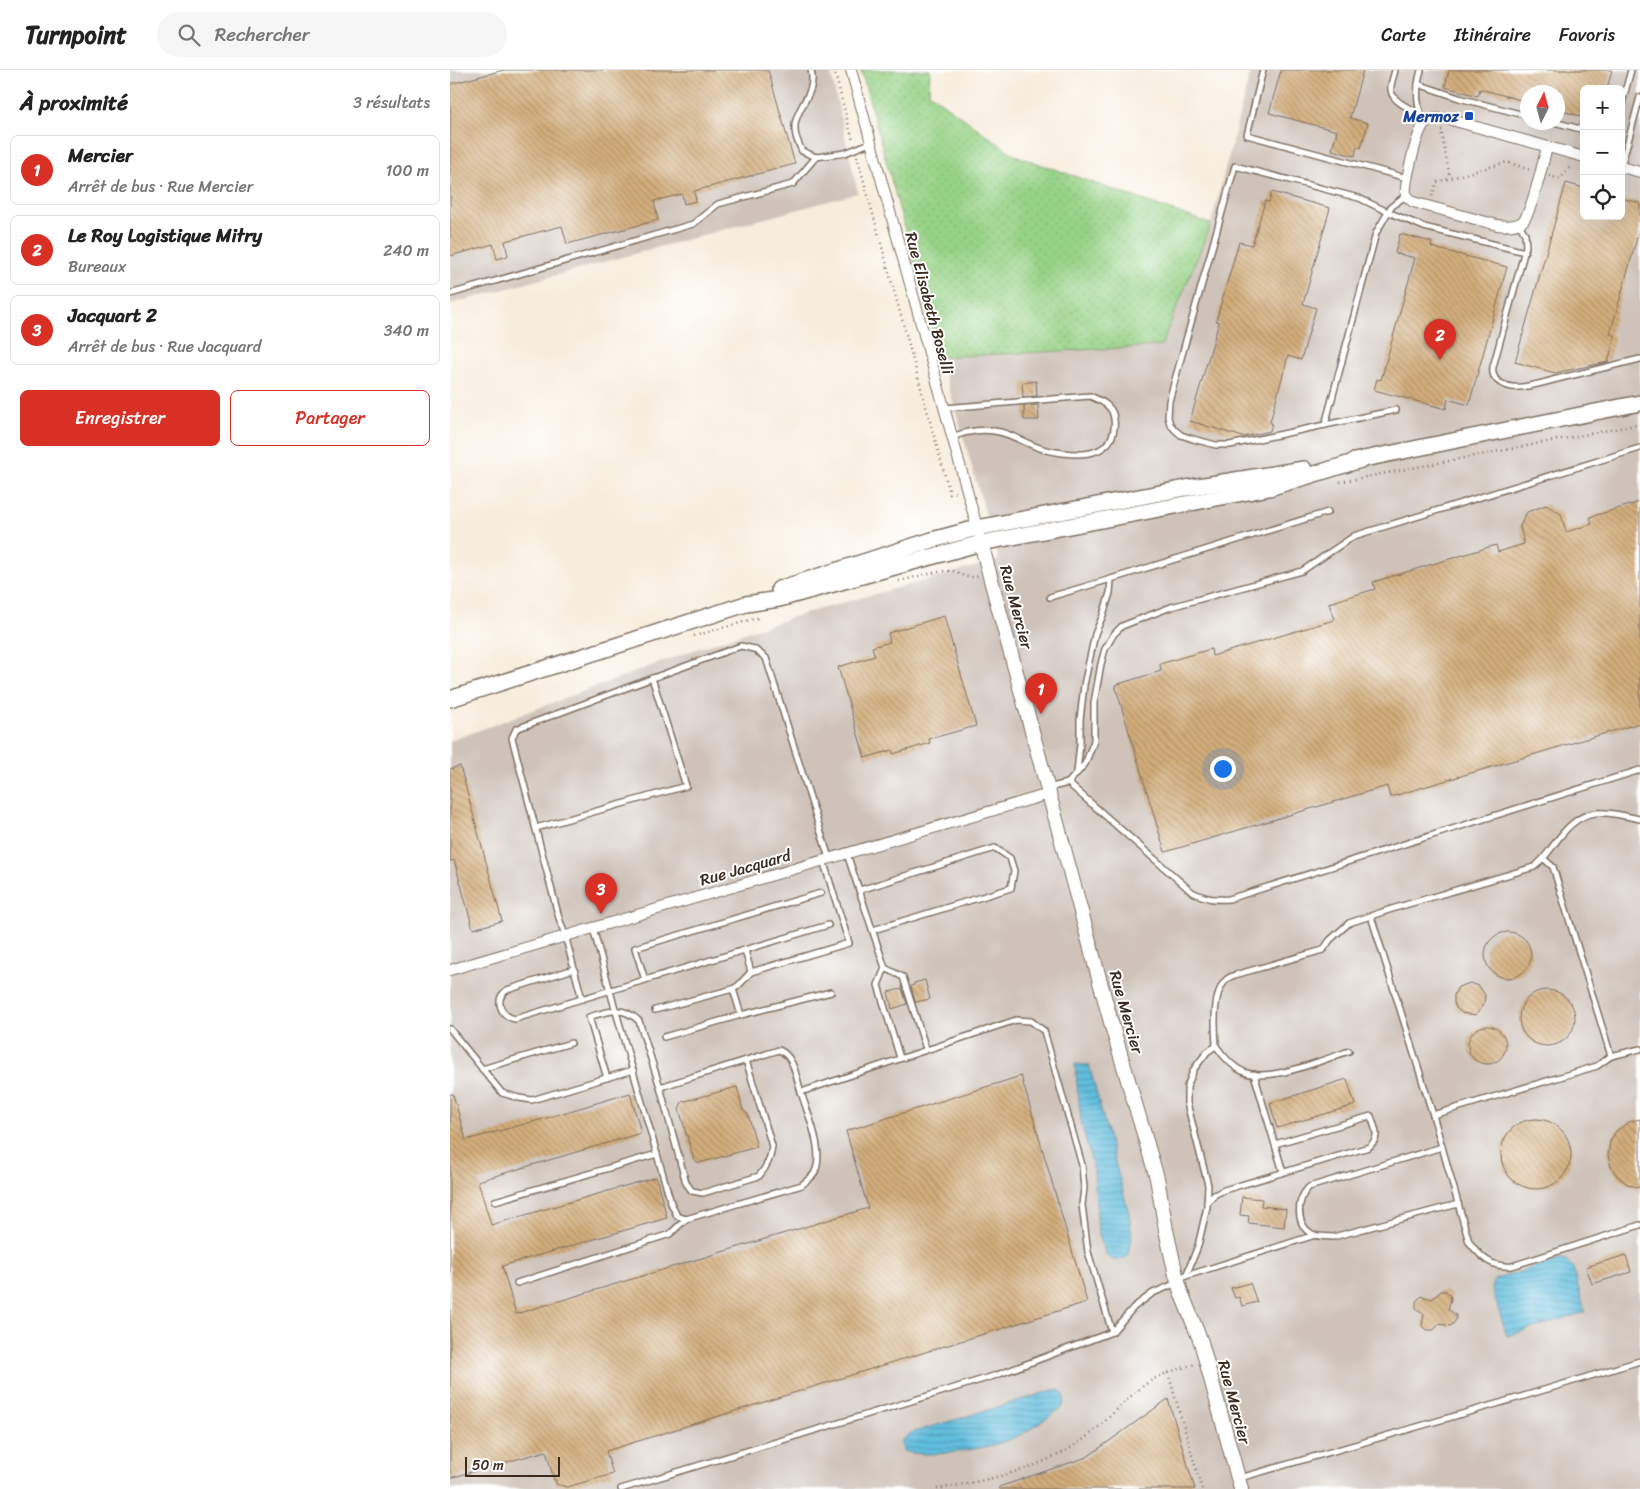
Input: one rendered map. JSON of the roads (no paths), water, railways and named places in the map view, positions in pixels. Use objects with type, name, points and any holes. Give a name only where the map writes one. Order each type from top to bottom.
[{"type":"main road","points":[[746,604],[765,594],[820,575],[977,528],[1186,488],[1364,459],[1640,403]]},
{"type":"main road","points":[[450,699],[746,604],[779,599],[981,543],[1269,488],[1364,459]]},
{"type":"street","name":"Rue Elisabeth Boselli","points":[[851,70],[981,543]]},
{"type":"street","points":[[1547,147],[1528,214],[1518,224],[1504,226],[1429,207],[1413,202],[1406,196],[1405,190],[1419,133],[1425,123],[1440,118],[1454,120],[1580,156]]},
{"type":"street","points":[[1625,168],[1640,172]]},
{"type":"street","name":"Rue Mercier","points":[[981,543],[1112,1026],[1157,1178],[1166,1230],[1201,1342],[1240,1484]]},
{"type":"street","name":"Rue Jacquard","points":[[450,970],[847,853],[1048,791]]},
{"type":"lane","points":[[811,70],[812,87],[795,124],[796,138],[802,151],[816,157],[845,153],[870,143]]},
{"type":"lane","points":[[1264,70],[1247,136],[1408,178]]},
{"type":"lane","points":[[1395,70],[1390,89],[1392,94],[1403,104],[1420,113]]},
{"type":"lane","points":[[1421,70],[1417,95],[1420,113],[1425,123]]},
{"type":"lane","points":[[1625,92],[1631,70]]},
{"type":"lane","points":[[1418,84],[1458,98],[1520,114]]},
{"type":"lane","points":[[1625,152],[1640,97]]},
{"type":"lane","points":[[1565,125],[1580,129]]},
{"type":"lane","points":[[450,294],[693,224],[718,204],[793,184],[816,157]]},
{"type":"lane","points":[[1396,410],[1223,446],[1181,435],[1170,424],[1169,401],[1235,166],[1359,198],[1424,226],[1525,252]]},
{"type":"lane","points":[[1325,425],[1376,233],[1388,212],[1406,196]]},
{"type":"lane","points":[[1518,224],[1526,240],[1525,252],[1492,372],[1498,381],[1511,387],[1517,387],[1640,359]]},
{"type":"lane","points":[[943,408],[1090,396],[1102,401],[1112,410],[1114,417],[1114,429],[1110,440],[1105,447],[1093,453],[1074,454],[1046,450],[1000,432],[985,430],[966,431],[951,437]]},
{"type":"lane","points":[[1048,791],[1068,783],[1085,764],[1094,741],[1094,703],[1105,650],[1114,634],[1122,626],[1171,607],[1302,571],[1354,536],[1640,448]]},
{"type":"lane","points":[[1050,597],[1328,512]]},
{"type":"lane","points":[[1077,773],[1084,685],[1095,634],[1104,615],[1110,593],[1111,579]]},
{"type":"lane","points":[[582,999],[512,738],[516,729],[741,646],[754,649],[766,658],[849,942],[751,972],[733,989],[655,1010]]},
{"type":"lane","points":[[536,828],[686,786],[652,678]]},
{"type":"lane","points":[[1068,783],[1192,892],[1214,900],[1229,899],[1640,770]]},
{"type":"lane","points":[[1349,1052],[1278,1074],[1261,1076],[1244,1072],[1225,1059],[1216,1046],[1214,1024],[1216,1003],[1225,980],[1235,975],[1323,950],[1330,940],[1350,924],[1371,916],[1534,867],[1544,859],[1572,822],[1583,816],[1595,813],[1611,813],[1640,819]]},
{"type":"lane","points":[[860,890],[995,848],[1010,858],[1014,871],[1011,888],[873,930]]},
{"type":"lane","points":[[847,853],[885,968],[878,985],[900,1058]]},
{"type":"lane","points":[[1544,859],[1553,867],[1611,1056]]},
{"type":"lane","points":[[645,980],[636,948],[821,894]]},
{"type":"lane","points":[[1371,916],[1433,1115],[1469,1242],[1474,1248],[1487,1261],[1505,1266],[1640,1225]]},
{"type":"lane","points":[[574,970],[507,990],[501,996],[501,1009],[507,1016],[515,1019],[828,925]]},
{"type":"lane","points":[[593,927],[671,1202],[677,1216],[686,1219]]},
{"type":"lane","points":[[745,950],[751,972]]},
{"type":"lane","points":[[885,968],[903,977],[926,1050]]},
{"type":"lane","points":[[733,989],[741,1015]]},
{"type":"lane","points":[[664,1037],[831,992]]},
{"type":"lane","points":[[607,1078],[589,1017],[615,1010],[633,1016],[639,1021],[660,1087],[686,1183],[692,1191],[703,1193],[759,1176],[765,1170],[771,1156],[772,1146],[746,1060]]},
{"type":"lane","points":[[801,1092],[1016,1020],[1031,1021],[1044,1032],[1082,1165],[1084,1188],[1082,1205],[1088,1252],[1112,1332]]},
{"type":"lane","points":[[450,1029],[502,1093],[519,1098],[532,1100],[633,1070]]},
{"type":"lane","points":[[482,1069],[571,1043]]},
{"type":"lane","points":[[1182,1279],[1198,1246],[1207,1203],[1208,1186],[1187,1103],[1187,1087],[1194,1068],[1206,1052],[1216,1046]]},
{"type":"lane","points":[[1433,1115],[1597,1066],[1611,1056],[1640,1049]]},
{"type":"lane","points":[[516,1283],[670,1234],[686,1219],[802,1185],[814,1175],[817,1163],[817,1145],[790,1059],[786,1052],[779,1050],[660,1087]]},
{"type":"lane","points":[[1254,1074],[1283,1172]]},
{"type":"lane","points":[[1207,1203],[1214,1195],[1224,1190],[1368,1147],[1375,1141],[1377,1136],[1371,1116],[1275,1144]]},
{"type":"lane","points":[[1315,1235],[1304,1228],[1300,1213],[1302,1194],[1309,1187],[1442,1147]]},
{"type":"lane","points":[[495,1201],[657,1154]]},
{"type":"lane","points":[[621,1489],[997,1375],[1112,1332],[1134,1307],[1153,1293],[1182,1279],[1315,1235],[1333,1237],[1458,1204]]},
{"type":"lane","points":[[1240,1484],[1640,1361]]},
{"type":"water","points":[[1075,1064],[1089,1065],[1129,1214],[1132,1239],[1127,1257],[1121,1259],[1116,1260],[1106,1255],[1098,1231],[1094,1172],[1081,1121]]},
{"type":"water","points":[[1561,1259],[1567,1261],[1573,1268],[1585,1312],[1507,1336],[1492,1289],[1496,1279]]},
{"type":"water","points":[[1057,1389],[1064,1394],[1062,1407],[1015,1437],[986,1447],[955,1452],[924,1454],[903,1451],[901,1441],[911,1433]]},
{"type":"place","name":"Mermoz","points":[[1469,116]]},
{"type":"place","name":"Le Roy Logistique Mitry","points":[[1440,360]]},
{"type":"place","name":"Mercier","points":[[1041,714]]},
{"type":"place","name":"Jacquart 2","points":[[601,914]]}]
